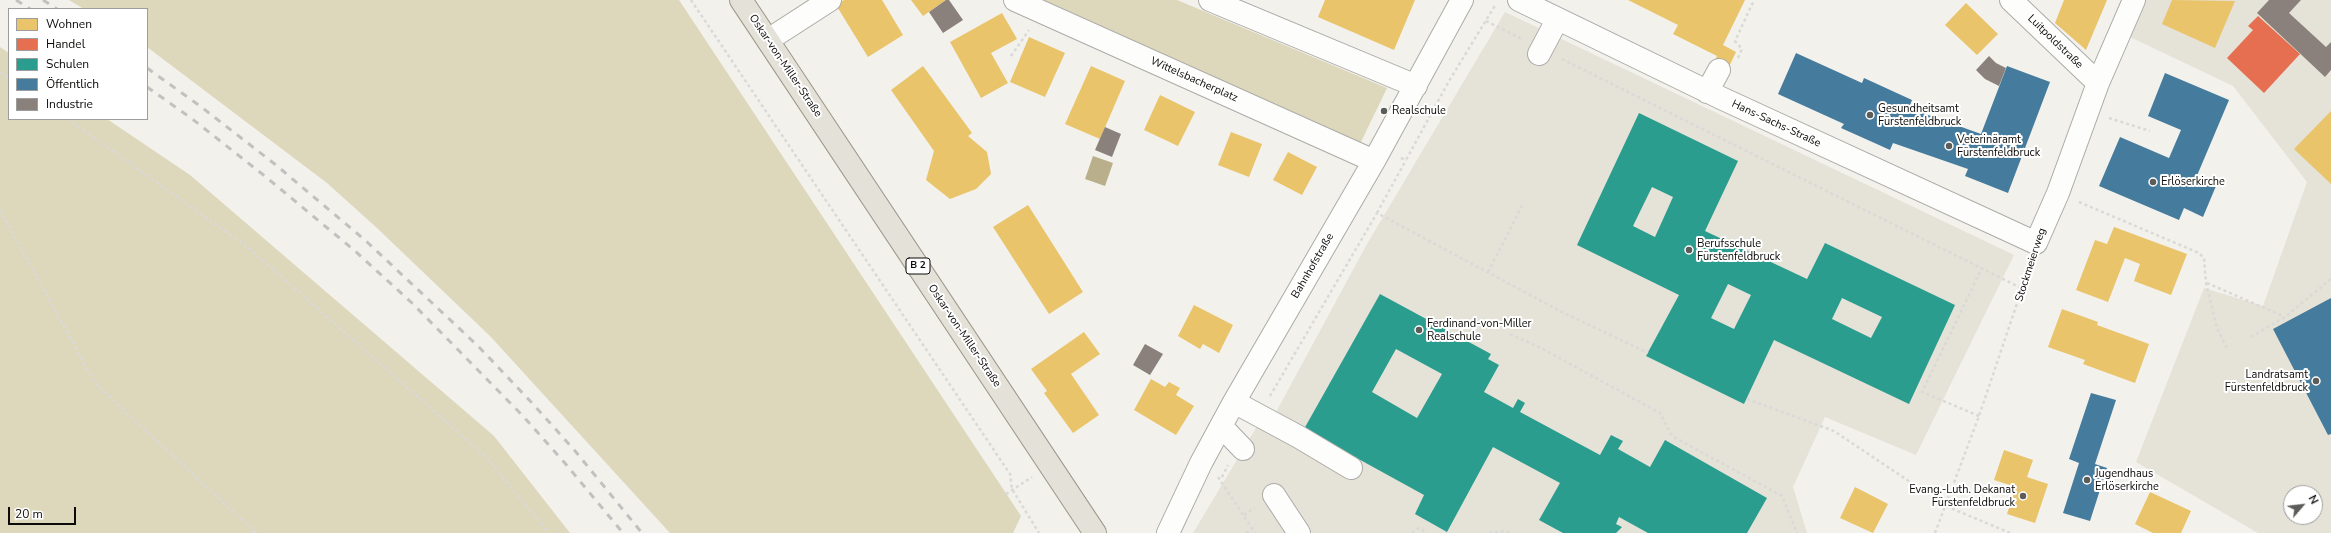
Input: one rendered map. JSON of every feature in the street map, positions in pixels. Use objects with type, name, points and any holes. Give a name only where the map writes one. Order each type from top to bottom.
[{"type":"main road","name":"Oskar-von-Miller-Straße","points":[[741,0],[1095,533]]},
{"type":"street","points":[[768,40],[830,0]]},
{"type":"street","name":"Wittelsbacherplatz","points":[[1015,0],[1041,13],[1374,161]]},
{"type":"street","points":[[1210,0],[1416,86]]},
{"type":"street","name":"Bahnhofstraße","points":[[1168,533],[1201,462],[1234,402],[1374,161],[1462,0]]},
{"type":"street","name":"Hans-Sachs-Straße","points":[[1519,0],[1557,20],[1707,92],[2036,243]]},
{"type":"street","name":"Luitpoldstraße","points":[[2012,0],[2098,83]]},
{"type":"street","name":"Stockmeierweg","points":[[2036,243],[2058,193],[2098,83],[2134,0]]},
{"type":"street","points":[[1540,51],[1557,20]]},
{"type":"street","points":[[1707,92],[1727,67]]},
{"type":"street","points":[[1234,402],[1351,468]]},
{"type":"street","points":[[1221,426],[1242,447]]},
{"type":"street","points":[[1274,495],[1298,533]]},
{"type":"path","points":[[691,0],[1010,474],[1012,489],[1039,533]]},
{"type":"path","points":[[1259,415],[1377,213],[1449,81],[1499,0]]},
{"type":"path","points":[[1727,67],[1742,49],[1735,41],[1754,0]]},
{"type":"path","points":[[1010,56],[1041,13]]},
{"type":"path","points":[[1486,21],[1540,51],[2023,289]]},
{"type":"path","points":[[0,72],[8,78]]},
{"type":"path","points":[[2088,110],[2150,132]]},
{"type":"path","points":[[69,120],[250,249],[486,457],[549,533]]},
{"type":"path","points":[[1399,157],[1406,160]]},
{"type":"path","points":[[2058,193],[2199,253],[2204,258],[2206,283],[2218,328],[2228,350]]},
{"type":"path","points":[[1488,272],[1523,204]]},
{"type":"path","points":[[0,210],[95,383],[256,533]]},
{"type":"path","points":[[1377,213],[1560,311],[1648,353]]},
{"type":"path","name":"Stockmeierweg","points":[[1935,533],[1979,416],[2023,289],[2036,243]]},
{"type":"path","points":[[1979,416],[1922,392],[1982,268]]},
{"type":"path","points":[[2251,337],[2285,317],[2331,279]]},
{"type":"path","points":[[2206,283],[2285,317]]},
{"type":"path","points":[[1510,334],[1539,347],[1660,413],[1672,436],[1782,496],[1797,533]]},
{"type":"path","points":[[1747,399],[1834,431],[1946,506],[2010,533]]},
{"type":"path","points":[[1217,486],[1220,479],[1242,447]]},
{"type":"path","points":[[1201,462],[1220,479],[1255,533]]},
{"type":"path","points":[[1006,494],[1050,465]]},
{"type":"path","points":[[1412,533],[1419,528],[1426,533]]},
{"type":"path","points":[[1246,533],[1252,529]]},
{"type":"path","points":[[1489,533],[1506,530],[1511,533]]},
{"type":"shaded area","points":[[69,0],[679,0],[1021,516],[1013,533],[670,533],[490,336],[377,228],[327,183],[148,48],[148,8],[82,8]]},
{"type":"shaded area","points":[[1036,0],[1177,0],[1387,88],[1360,144]]},
{"type":"shaded area","points":[[2146,0],[2331,0],[2331,533],[2258,533],[2136,462],[2204,288],[2263,306],[2307,182],[2233,86],[2130,37]]},
{"type":"shaded area","name":"Berufsschule Fürstenfeldbruck","points":[[1505,12],[2014,255],[1916,455],[1825,417],[1793,487],[1807,533],[1193,533],[1259,423],[1269,425],[1367,244]]},
{"type":"shaded area","points":[[0,47],[8,52],[8,120],[108,120],[190,175],[494,436],[570,533],[0,533]]},
{"type":"shaded area","points":[[1093,156],[1113,163],[1105,186],[1085,179]]},
{"type":"building: Wohnen","points":[[844,0],[882,0],[903,35],[868,57],[836,5]]},
{"type":"building: Wohnen","points":[[911,0],[946,0],[923,16]]},
{"type":"building: Wohnen","points":[[1325,0],[1415,0],[1394,50],[1318,17]]},
{"type":"building: Wohnen","points":[[1628,0],[1745,0],[1723,45],[1736,52],[1726,73],[1712,67],[1717,56],[1673,34],[1678,25]]},
{"type":"building: Wohnen","points":[[2064,0],[2107,0],[2086,50],[2055,23]]},
{"type":"building: Wohnen","points":[[2172,0],[2235,1],[2215,48],[2162,24]]},
{"type":"building: Wohnen","points":[[1966,3],[1998,34],[1977,55],[1945,25]]},
{"type":"building: Wohnen","points":[[1002,13],[1017,39],[991,53],[1008,83],[981,98],[950,42]]},
{"type":"building: Wohnen","points":[[1029,37],[1065,53],[1045,97],[1010,82]]},
{"type":"building: Wohnen","points":[[923,66],[972,133],[968,136],[987,152],[991,174],[976,189],[950,199],[926,180],[934,151],[891,90]]},
{"type":"building: Wohnen","points":[[1091,66],[1125,81],[1100,139],[1065,124]]},
{"type":"building: Wohnen","points":[[1160,95],[1195,112],[1178,146],[1144,130]]},
{"type":"building: Wohnen","points":[[2331,111],[2331,184],[2294,149]]},
{"type":"building: Wohnen","points":[[1231,132],[1262,144],[1249,177],[1218,165]]},
{"type":"building: Wohnen","points":[[1288,152],[1317,167],[1302,195],[1273,180]]},
{"type":"building: Wohnen","points":[[1028,205],[1083,292],[1049,314],[993,227]]},
{"type":"building: Wohnen","points":[[2114,227],[2187,254],[2171,295],[2134,281],[2140,264],[2125,258],[2108,302],[2076,290],[2095,240],[2107,244]]},
{"type":"building: Wohnen","points":[[1194,305],[1233,325],[1219,353],[1203,344],[1200,349],[1178,336]]},
{"type":"building: Wohnen","points":[[2062,309],[2098,322],[2097,325],[2149,344],[2135,383],[2083,364],[2085,360],[2048,347]]},
{"type":"building: Wohnen","points":[[1084,332],[1100,354],[1071,374],[1099,415],[1073,433],[1044,393],[1047,391],[1031,369]]},
{"type":"building: Wohnen","points":[[1151,379],[1165,387],[1169,382],[1180,388],[1176,395],[1194,406],[1176,435],[1134,410]]},
{"type":"building: Wohnen","points":[[2004,450],[2033,460],[2027,477],[2048,484],[2035,523],[2007,514],[2016,487],[1994,480]]},
{"type":"building: Wohnen","points":[[1855,487],[1888,504],[1873,533],[1840,518]]},
{"type":"building: Wohnen","points":[[2150,492],[2191,511],[2181,533],[2153,533],[2135,524]]},
{"type":"building: Handel","points":[[2258,16],[2300,54],[2264,93],[2227,58],[2253,30],[2248,26]]},
{"type":"building: Schulen","points":[[1639,113],[1738,161],[1705,231],[1807,279],[1825,243],[1955,305],[1909,404],[1774,340],[1744,404],[1646,356],[1679,295],[1577,245]],"holes":[[[1652,187],[1673,197],[1655,237],[1633,226]],[[1728,284],[1751,295],[1734,329],[1711,318]],[[1842,298],[1882,317],[1871,338],[1832,319]]]},
{"type":"building: Schulen","points":[[1380,294],[1491,354],[1488,359],[1499,365],[1484,392],[1513,408],[1518,399],[1525,403],[1520,412],[1600,455],[1611,435],[1623,441],[1618,449],[1650,467],[1665,440],[1767,498],[1747,533],[1648,533],[1619,517],[1616,524],[1622,527],[1616,533],[1563,533],[1539,520],[1560,483],[1493,447],[1447,532],[1415,514],[1424,495],[1304,429]],"holes":[[[1396,349],[1442,374],[1417,418],[1372,392]]]},
{"type":"building: Öffentlich","points":[[1796,53],[1862,83],[1864,78],[1912,100],[1909,108],[1981,134],[2007,66],[2050,82],[2008,193],[1965,176],[1968,169],[1893,143],[1890,150],[1841,128],[1844,124],[1778,94]]},
{"type":"building: Öffentlich","points":[[2165,73],[2229,100],[2196,178],[2216,186],[2203,217],[2184,208],[2179,220],[2099,186],[2120,137],[2169,158],[2181,130],[2148,116]]},
{"type":"building: Öffentlich","name":"Landratsamt Fürstenfeldbruck","points":[[2331,298],[2331,434],[2328,435],[2273,329]]},
{"type":"building: Öffentlich","points":[[2091,393],[2116,400],[2095,464],[2107,468],[2090,521],[2063,513],[2079,463],[2069,459]]},
{"type":"building: Industrie","points":[[946,0],[949,0],[963,20],[943,33],[929,12]]},
{"type":"building: Industrie","points":[[2269,0],[2301,0],[2289,13],[2326,47],[2331,42],[2331,70],[2325,77],[2257,13]]},
{"type":"building: Industrie","points":[[1989,56],[1996,63],[2006,68],[1999,86],[1985,79],[1976,70]]},
{"type":"building: Industrie","points":[[1105,127],[1121,134],[1112,157],[1095,150]]},
{"type":"building: Industrie","points":[[1145,344],[1163,354],[1150,375],[1133,365]]},
{"type":"railway","points":[[16,0],[28,8]]},
{"type":"railway","points":[[43,0],[55,8]]},
{"type":"railway","points":[[148,69],[200,106],[276,165],[366,241],[478,346],[576,452],[642,533]]},
{"type":"railway","points":[[148,88],[191,118],[266,177],[355,251],[412,303],[522,415],[564,462],[623,533]]},
{"type":"place","name":"Realschule","points":[[1384,111]]},
{"type":"place","name":"Gesundheitsamt Fürstenfeldbruck","points":[[1870,115]]},
{"type":"place","name":"Veterinäramt Fürstenfeldbruck","points":[[1949,146]]},
{"type":"place","name":"Erlöserkirche","points":[[2153,182]]},
{"type":"place","name":"Berufsschule Fürstenfeldbruck","points":[[1689,250]]},
{"type":"place","name":"Ferdinand-von-Miller Realschule","points":[[1419,330]]},
{"type":"place","name":"Landratsamt Fürstenfeldbruck","points":[[2316,381]]},
{"type":"place","name":"Jugendhaus Erlöserkirche","points":[[2087,480]]},
{"type":"place","name":"Evang.-Luth. Dekanat Fürstenfeldbruck","points":[[2023,496]]}]
